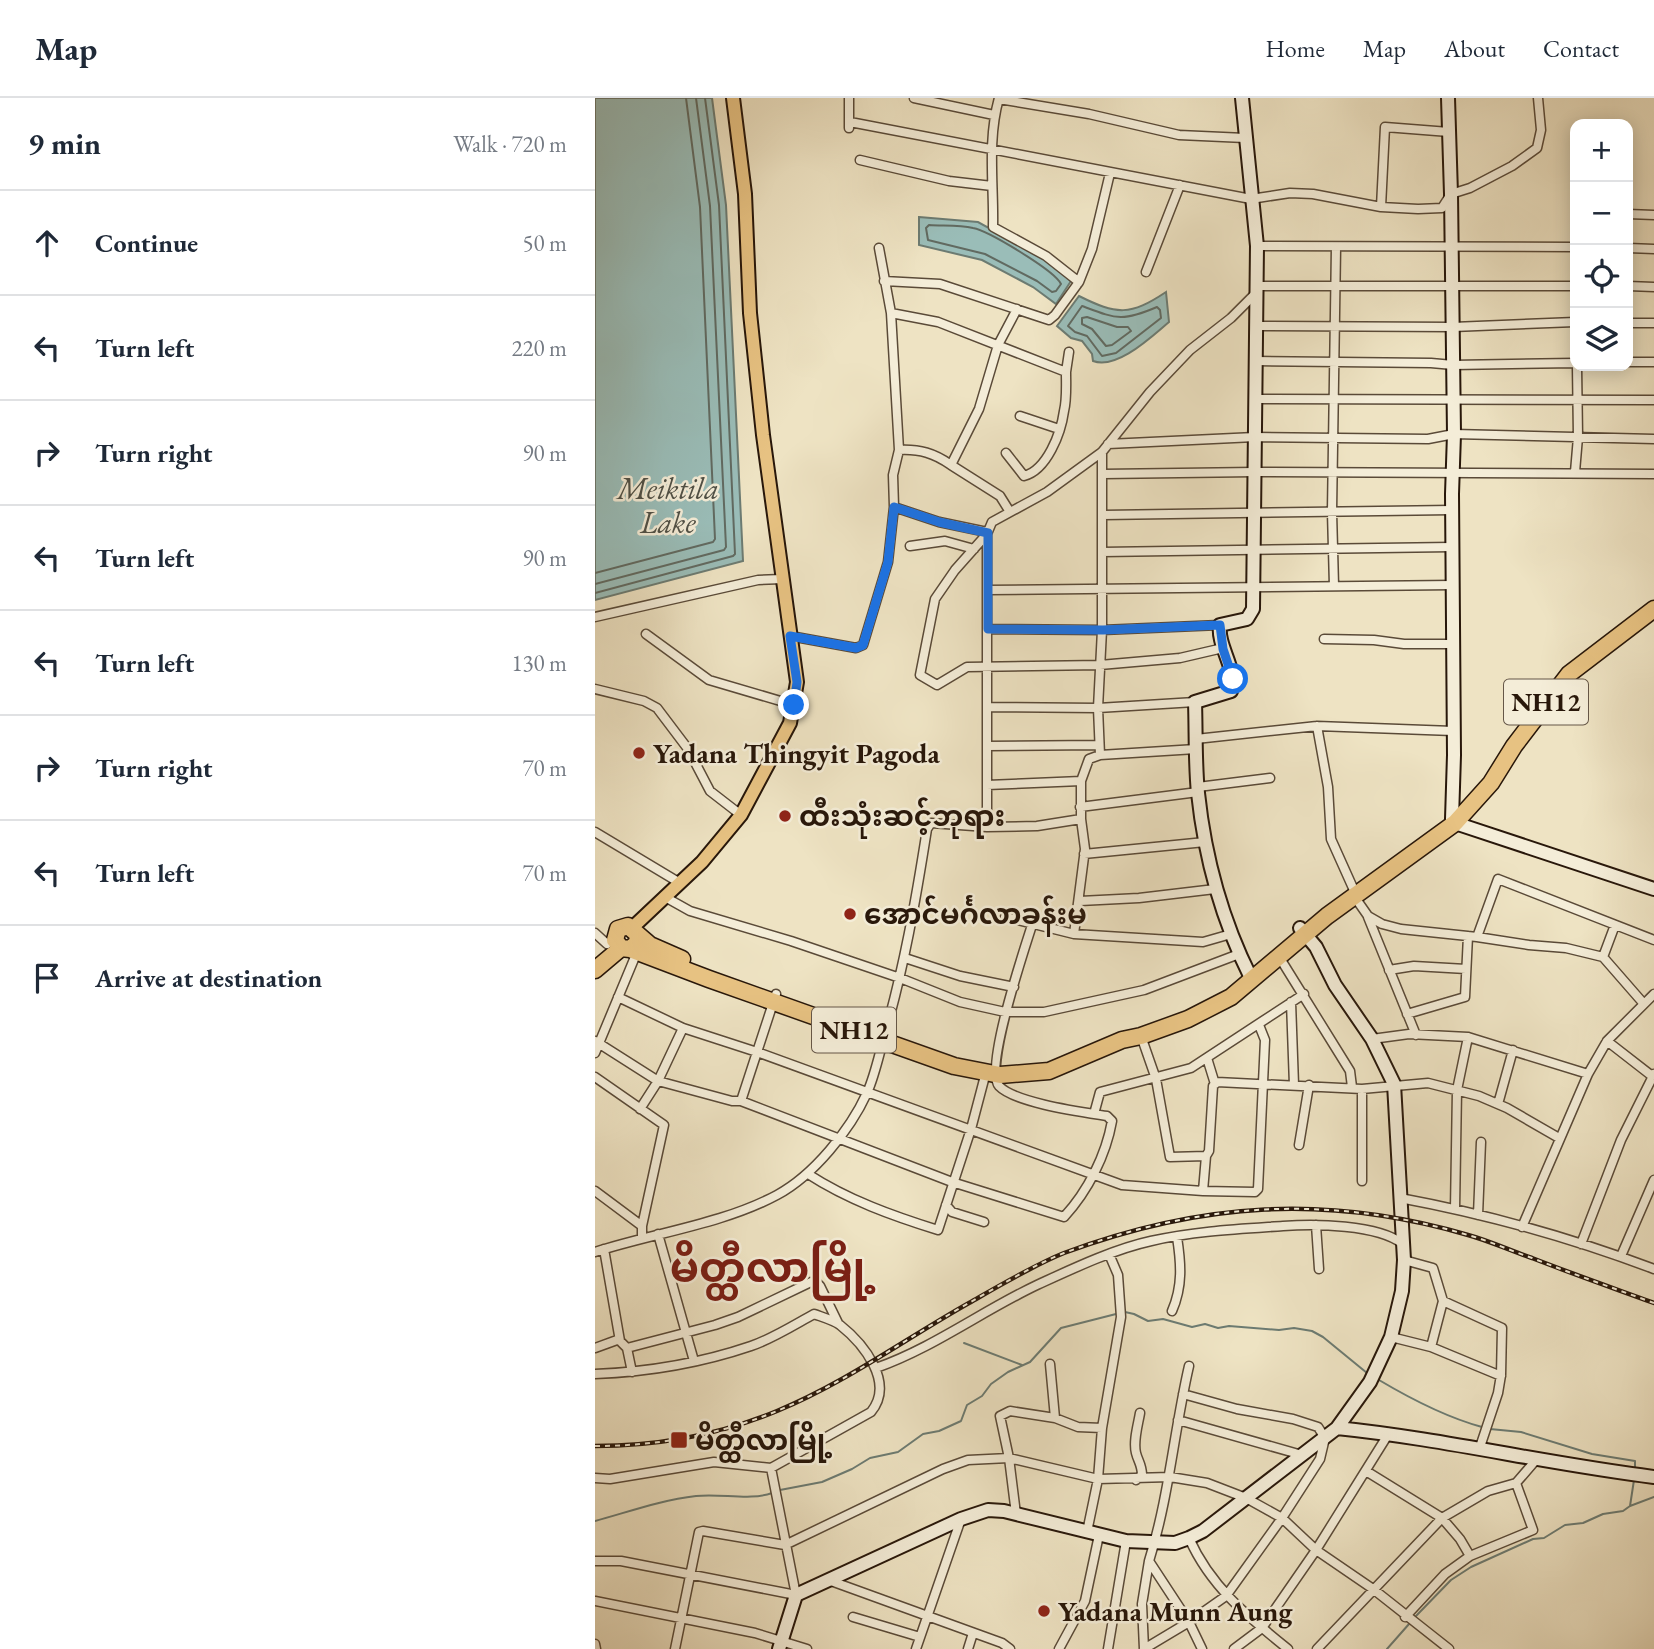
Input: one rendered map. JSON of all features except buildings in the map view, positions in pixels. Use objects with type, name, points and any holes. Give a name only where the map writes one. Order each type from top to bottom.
[{"type":"highway","name":"NH12","points":[[619,942],[650,944],[775,998],[884,1037],[990,1070],[1023,1068],[1081,1056],[1122,1040],[1142,1036],[1231,997],[1249,974],[1303,930],[1456,820],[1491,783],[1514,746],[1569,674],[1654,609]]},
{"type":"highway","name":"NH12","points":[[1122,1040],[1140,1029],[1202,1004],[1224,991],[1278,955],[1303,930]]},
{"type":"highway","points":[[595,970],[619,942]]},
{"type":"main road","points":[[619,942],[702,862],[741,815],[790,723],[794,705],[797,682],[763,435],[750,313],[744,194],[733,98]]},
{"type":"street","points":[[849,98],[849,125],[992,148],[1251,200],[1290,193],[1313,194],[1381,207],[1418,209],[1442,208],[1451,194],[1470,188],[1512,166],[1537,148],[1541,130],[1538,98]]},
{"type":"street","points":[[914,98],[994,114]]},
{"type":"street","points":[[988,629],[1103,630],[1220,625],[1247,619],[1254,609],[1257,246],[1242,98]]},
{"type":"street","points":[[1448,98],[1454,400],[1452,547],[1456,820],[1654,889]]},
{"type":"street","points":[[1079,282],[1046,256],[993,227],[992,148],[994,114],[999,99],[1089,114],[1179,135],[1245,138]]},
{"type":"street","points":[[1381,207],[1385,127],[1449,132]]},
{"type":"street","points":[[860,160],[949,181],[992,186]]},
{"type":"street","points":[[884,281],[940,284],[1049,320],[1079,282],[1092,249],[1110,173]]},
{"type":"street","points":[[1146,272],[1180,185]]},
{"type":"street","points":[[1633,214],[1654,215]]},
{"type":"street","points":[[1257,246],[1570,247]]},
{"type":"street","points":[[1334,586],[1332,472],[1336,247]]},
{"type":"street","points":[[790,636],[856,648],[863,645],[888,562],[894,507],[893,475],[899,450],[891,313],[879,248]]},
{"type":"street","points":[[1633,248],[1654,249]]},
{"type":"street","points":[[1223,649],[1180,658],[1100,665],[967,667],[940,685],[920,675],[935,599],[955,570],[987,533],[992,522],[1047,492],[1102,452],[1150,393],[1190,351],[1231,318],[1257,289],[1335,286],[1570,286]]},
{"type":"street","points":[[1633,286],[1654,287]]},
{"type":"street","points":[[951,465],[979,409],[997,345],[1017,309]]},
{"type":"street","points":[[891,313],[938,322],[1066,372]]},
{"type":"street","points":[[1257,326],[1453,327],[1570,322]]},
{"type":"street","points":[[1633,323],[1654,323]]},
{"type":"street","points":[[1006,453],[1024,476],[1043,463],[1055,443],[1064,411],[1069,352]]},
{"type":"street","points":[[1256,361],[1570,364]]},
{"type":"street","points":[[1633,362],[1654,362]]},
{"type":"street","points":[[1576,371],[1576,472]]},
{"type":"street","points":[[1254,399],[1654,400]]},
{"type":"street","points":[[1020,416],[1059,429]]},
{"type":"street","points":[[1108,444],[1255,437],[1428,439],[1454,434],[1654,439]]},
{"type":"street","points":[[899,450],[917,449],[938,456],[1000,496],[1010,512]]},
{"type":"street","points":[[1074,934],[1084,854],[1081,781],[1089,759],[1099,750],[1098,708],[1103,630],[1102,452]]},
{"type":"street","points":[[1103,474],[1654,474]]},
{"type":"street","points":[[894,507],[939,522],[987,533]]},
{"type":"street","points":[[1103,514],[1452,510]]},
{"type":"street","points":[[987,533],[987,827]]},
{"type":"street","points":[[910,546],[945,541],[974,549]]},
{"type":"street","points":[[1103,552],[1452,547]]},
{"type":"street","points":[[595,617],[758,580],[782,579]]},
{"type":"street","points":[[988,590],[1453,585]]},
{"type":"street","points":[[988,707],[1098,708],[1195,702],[1231,691],[1233,679],[1223,649],[1220,625]]},
{"type":"street","points":[[646,635],[709,680],[794,705]]},
{"type":"street","points":[[1325,639],[1453,644]]},
{"type":"street","points":[[595,689],[644,701],[657,709],[688,749],[710,791],[741,815]]},
{"type":"street","points":[[1195,702],[1198,790],[1205,842],[1215,889],[1249,974]]},
{"type":"street","points":[[988,746],[1099,750],[1196,744],[1317,726],[1453,731]]},
{"type":"street","points":[[1317,726],[1328,787],[1331,839],[1354,892],[1368,916],[1416,1035]]},
{"type":"street","points":[[1080,807],[1270,778]]},
{"type":"street","points":[[987,785],[1081,781]]},
{"type":"street","points":[[632,1373],[599,1251],[738,1212],[777,1195],[808,1174],[839,1139],[867,1093],[884,1037],[905,958],[930,823],[987,827],[1037,826],[1081,819]]},
{"type":"street","points":[[595,832],[680,883]]},
{"type":"street","points":[[1084,854],[1205,842]]},
{"type":"street","points":[[1407,1013],[1465,997],[1466,969],[1472,936],[1498,879],[1654,940]]},
{"type":"street","points":[[1080,901],[1139,898],[1215,889]]},
{"type":"street","points":[[665,897],[690,911],[791,941],[900,978],[960,1002],[1005,1012],[1044,1012],[1144,990],[1239,954]]},
{"type":"street","points":[[1368,916],[1382,924],[1401,929],[1566,948],[1603,957],[1644,1004]]},
{"type":"street","points":[[1005,917],[1074,934],[1203,942],[1231,934]]},
{"type":"street","points":[[808,1174],[829,1188],[861,1202],[938,1230],[990,1070],[1032,925]]},
{"type":"street","points":[[1603,957],[1615,925]]},
{"type":"street","points":[[595,1561],[621,1561],[691,1577],[796,1595],[961,1519],[988,1510],[1016,1514],[1126,1541],[1175,1543],[1203,1531],[1337,1428],[1370,1382],[1391,1336],[1402,1291],[1404,1260],[1394,1084],[1372,1039],[1335,985],[1317,947],[1303,930]]},
{"type":"street","points":[[619,942],[618,997],[597,1046],[658,1081],[732,1101],[741,1101],[952,1182],[1064,1217],[1093,1175],[1108,1144],[1111,1118],[1015,1097],[997,1085],[990,1070]]},
{"type":"street","points":[[1278,955],[1350,1071],[1352,1087]]},
{"type":"street","points":[[905,958],[960,975],[1014,987]]},
{"type":"street","points":[[1389,970],[1414,966],[1466,969]]},
{"type":"street","points":[[1094,1114],[1100,1092],[1191,1068],[1304,994]]},
{"type":"street","points":[[1522,1227],[1588,1073],[1608,1041],[1654,994]]},
{"type":"street","points":[[618,997],[683,1028],[757,1052],[1122,1185],[1203,1191],[1255,1192],[1258,1189],[1265,1040],[1259,1025]]},
{"type":"street","points":[[741,1101],[775,998]]},
{"type":"street","points":[[1291,1002],[1294,1085]]},
{"type":"street","points":[[640,1108],[658,1081],[683,1028]]},
{"type":"street","points":[[1372,1039],[1416,1035],[1468,1037],[1588,1073]]},
{"type":"street","points":[[1142,1036],[1156,1079],[1170,1157],[1206,1156]]},
{"type":"street","points":[[1455,1209],[1457,1090],[1468,1037]]},
{"type":"street","points":[[1581,1244],[1621,1140],[1653,1075],[1608,1041]]},
{"type":"street","points":[[1498,1104],[1513,1050]]},
{"type":"street","points":[[1203,1191],[1215,1084],[1207,1058]]},
{"type":"street","points":[[595,1077],[664,1125],[642,1226],[642,1238]]},
{"type":"street","points":[[1215,1084],[1310,1085],[1362,1089],[1428,1083],[1479,1096],[1559,1138]]},
{"type":"street","points":[[1299,1145],[1310,1085]]},
{"type":"street","points":[[1362,1089],[1362,1181]]},
{"type":"street","points":[[1478,1215],[1481,1142]]},
{"type":"street","points":[[1621,1256],[1650,1198],[1654,1180]]},
{"type":"street","points":[[595,1191],[642,1226]]},
{"type":"street","points":[[1400,1198],[1522,1227],[1621,1256],[1654,1269]]},
{"type":"street","points":[[946,1205],[952,1212],[984,1222]]},
{"type":"street","points":[[876,1368],[911,1355],[1035,1286],[1109,1254],[1150,1241],[1219,1230],[1316,1225],[1347,1226],[1403,1244]]},
{"type":"street","points":[[1316,1225],[1319,1269]]},
{"type":"street","points":[[658,1234],[694,1362]]},
{"type":"street","points":[[1172,1311],[1181,1282],[1177,1237]]},
{"type":"street","points":[[1059,1649],[1085,1601],[1102,1428],[1121,1317],[1118,1275],[1109,1254]]},
{"type":"street","points":[[1404,1260],[1433,1268],[1443,1301],[1431,1347]]},
{"type":"street","points":[[595,1348],[617,1340],[624,1345],[686,1332],[738,1317],[811,1282],[817,1282],[838,1323],[876,1368],[880,1392],[871,1412],[771,1468],[714,1462],[610,1479],[595,1479]]},
{"type":"street","points":[[1443,1301],[1502,1328],[1498,1393],[1479,1450]]},
{"type":"street","points":[[595,1374],[632,1373],[694,1362],[753,1346],[814,1314],[829,1303]]},
{"type":"street","points":[[814,1314],[838,1323]]},
{"type":"street","points":[[1391,1336],[1431,1347],[1501,1376]]},
{"type":"street","points":[[1050,1364],[1055,1418]]},
{"type":"street","points":[[1183,1394],[1237,1409],[1293,1419],[1318,1427],[1325,1438],[1320,1459],[1226,1596],[1144,1649],[1142,1604],[1149,1561],[1170,1477],[1178,1420],[1183,1394],[1189,1366]]},
{"type":"street","points":[[1016,1514],[1009,1458],[1000,1416],[1010,1411],[1055,1418],[1078,1427],[1102,1428]]},
{"type":"street","points":[[1136,1480],[1142,1475],[1142,1464],[1136,1453],[1136,1430],[1140,1413]]},
{"type":"street","points":[[1178,1420],[1302,1455]]},
{"type":"street","points":[[1337,1428],[1389,1433],[1536,1460],[1654,1477]]},
{"type":"street","points":[[1234,1649],[1262,1628],[1316,1550],[1389,1433]]},
{"type":"street","points":[[675,1649],[699,1532],[785,1545],[943,1469],[968,1461],[1009,1458],[1098,1479],[1170,1477],[1207,1483],[1246,1498],[1282,1518],[1316,1550],[1373,1589],[1449,1649]]},
{"type":"street","points":[[1317,1649],[1442,1518],[1488,1491],[1516,1483],[1536,1460]]},
{"type":"street","points":[[771,1468],[796,1595],[781,1645]]},
{"type":"street","points":[[1366,1471],[1442,1518],[1470,1556]]},
{"type":"street","points":[[1405,1616],[1445,1574],[1470,1556],[1533,1530],[1516,1483]]},
{"type":"street","points":[[916,1649],[961,1519]]},
{"type":"street","points":[[1189,1538],[1199,1561],[1226,1596],[1288,1649]]},
{"type":"street","points":[[1108,1649],[1126,1541]]},
{"type":"street","points":[[1149,1561],[1189,1622],[1202,1649]]},
{"type":"street","points":[[831,1581],[1002,1643],[1010,1649]]},
{"type":"street","points":[[595,1601],[682,1617],[781,1645],[807,1649]]},
{"type":"street","points":[[853,1617],[920,1637]]},
{"type":"street","points":[[968,1649],[973,1633]]},
{"type":"water","name":"Meiktila Lake","points":[[595,98],[712,98],[726,205],[743,561],[595,600]]},
{"type":"water","points":[[919,217],[978,222],[1047,260],[1071,281],[1056,304],[1033,287],[982,260],[919,245]]},
{"type":"water","points":[[1166,292],[1169,322],[1123,357],[1112,361],[1093,361],[1092,354],[1082,341],[1071,338],[1057,326],[1079,296],[1104,307],[1123,310],[1143,305]]},
{"type":"waterway","points":[[1125,1312],[1148,1321],[1163,1319],[1192,1327],[1205,1324],[1218,1328],[1294,1328],[1312,1331],[1367,1373]]},
{"type":"waterway","points":[[780,1490],[822,1482],[870,1458],[898,1452],[923,1434],[939,1431],[961,1421],[967,1405],[982,1396],[991,1384],[1008,1372],[1030,1362],[1061,1328],[1116,1314]]},
{"type":"waterway","points":[[964,1343],[1022,1365]]},
{"type":"waterway","points":[[1379,1380],[1429,1407],[1482,1427]]},
{"type":"waterway","points":[[1490,1429],[1521,1432],[1592,1454],[1635,1461],[1635,1468]]},
{"type":"waterway","points":[[1630,1506],[1634,1480]]},
{"type":"waterway","points":[[595,1521],[683,1498],[772,1493]]},
{"type":"waterway","points":[[1415,1617],[1451,1580],[1471,1567],[1533,1539],[1544,1538],[1565,1525],[1583,1523],[1603,1514],[1623,1511],[1654,1497]]},
{"type":"waterway","points":[[1387,1649],[1409,1624]]},
{"type":"railway","points":[[595,1446],[688,1438],[733,1427],[777,1411],[851,1374],[991,1290],[1052,1258],[1115,1236],[1215,1214],[1315,1209],[1365,1213],[1416,1222],[1484,1240],[1654,1303]]},
{"type":"place","name":"Yadana Thingyit Pagoda","points":[[639,753]]},
{"type":"place","name":"ထီးသုံးဆင့်ဘုရား","points":[[785,816]]},
{"type":"place","name":"အောင်မင်္ဂလာခန်းမ","points":[[850,914]]},
{"type":"place","name":"မိတ္ထီလာမြို့","points":[[679,1440]]},
{"type":"place","name":"Yadana Munn Aung","points":[[1044,1611]]},
{"type":"district","name":"မိတ္ထီလာမြို့","points":[[773,1267]]},
{"type":"route","points":[[794,705],[797,682],[790,636],[856,648],[863,645],[888,562],[894,507],[939,522],[988,533],[988,629],[1103,630],[1220,625],[1223,649],[1233,679]]}]
